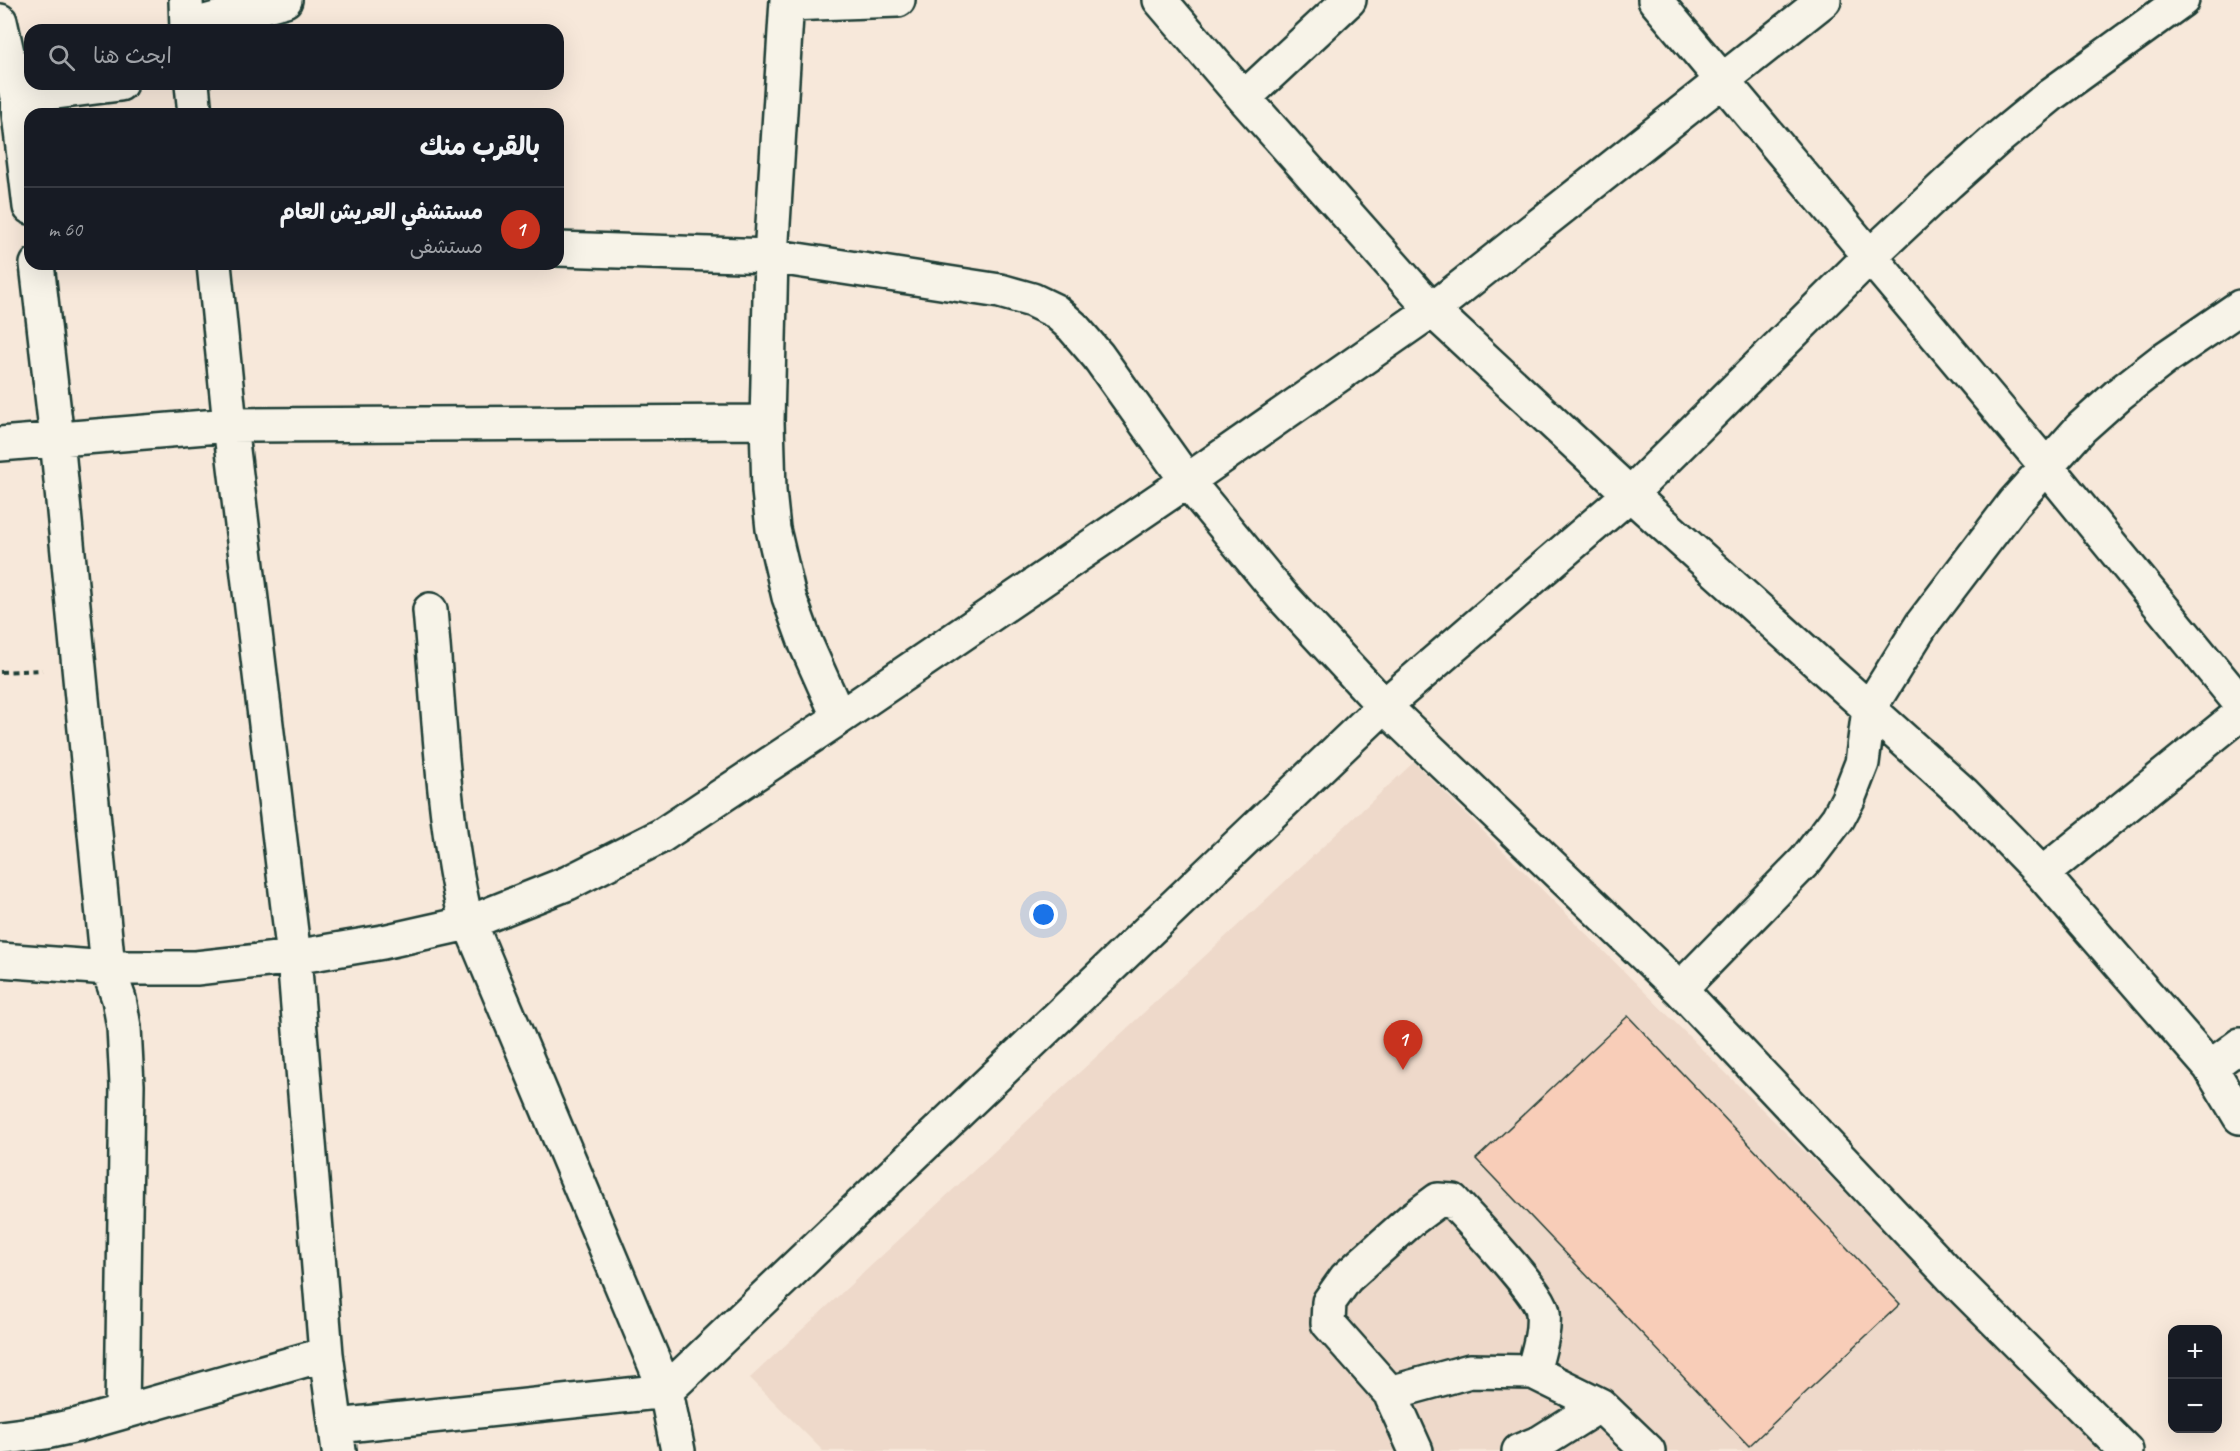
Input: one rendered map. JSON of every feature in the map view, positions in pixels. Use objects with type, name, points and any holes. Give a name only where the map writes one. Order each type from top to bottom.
[{"type":"street","points":[[187,19],[285,0]]},
{"type":"street","points":[[839,718],[806,644],[789,597],[773,529],[769,491],[767,422],[771,256],[787,2],[898,0]]},
{"type":"street","points":[[1160,0],[1432,310],[1630,494],[1964,794],[2042,874],[2210,1067],[2240,1117]]},
{"type":"street","points":[[1244,98],[1349,0]]},
{"type":"street","points":[[1655,0],[2046,466],[2240,703]]},
{"type":"street","points":[[0,960],[108,968],[196,968],[294,957],[383,942],[468,923],[568,883],[661,836],[1187,481],[1432,310],[1824,0]]},
{"type":"street","points":[[215,270],[230,425],[294,957],[326,1354],[338,1439],[666,1391],[1384,706],[1630,494],[1869,257],[2004,133],[2052,94],[2182,0]]},
{"type":"street","points":[[2,36],[17,97],[24,156]]},
{"type":"street","points":[[17,97],[72,90]]},
{"type":"street","points":[[193,90],[194,108]]},
{"type":"street","points":[[564,249],[771,256],[1000,291],[1032,300],[1055,311],[1073,327],[1098,356],[1187,481],[1282,596],[1384,706],[1680,989],[1951,1276],[2126,1451]]},
{"type":"street","points":[[38,270],[57,439],[108,968],[121,1008],[127,1085],[122,1411]]},
{"type":"street","points":[[1680,989],[1806,860],[1838,818],[1862,763],[1869,709],[1922,624],[2014,503],[2082,428],[2119,394],[2164,359],[2238,312]]},
{"type":"street","points":[[0,444],[230,425],[767,422]]},
{"type":"street","points":[[430,610],[452,849],[468,923],[666,1391],[678,1451]]},
{"type":"street","points":[[2042,874],[2240,714]]},
{"type":"street","points":[[2210,1067],[2240,1045]]},
{"type":"street","points":[[1417,1450],[1390,1393],[1328,1323],[1329,1302],[1346,1278],[1411,1220],[1438,1200],[1453,1201],[1519,1274],[1543,1310],[1543,1338],[1533,1372]]},
{"type":"street","points":[[0,1438],[46,1432],[80,1438],[122,1411],[326,1354]]},
{"type":"street","points":[[1390,1393],[1470,1371],[1533,1372],[1600,1405],[1648,1451]]},
{"type":"street","points":[[1519,1451],[1541,1442],[1600,1405]]},
{"type":"shaded area","points":[[1414,762],[2105,1451],[823,1451],[750,1378]]},
{"type":"building","points":[[1628,1016],[1900,1304],[1749,1446],[1476,1159]]},
{"type":"place","name":"مستشفي العريش العام","points":[[1403,1070]]}]
